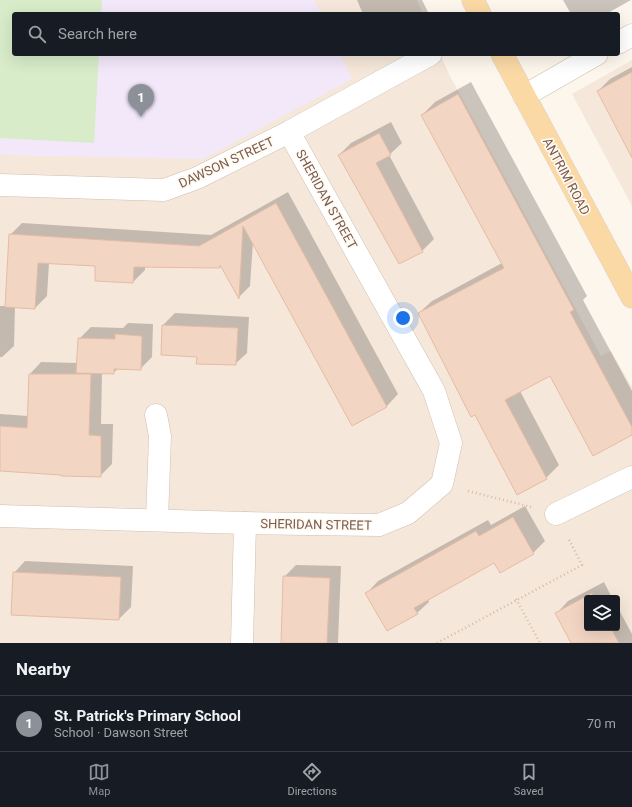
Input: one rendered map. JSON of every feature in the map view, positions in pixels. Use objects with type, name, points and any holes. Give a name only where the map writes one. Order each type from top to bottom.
[{"type":"main road","points":[[473,0],[479,12]]},
{"type":"main road","name":"ANTRIM ROAD","points":[[503,56],[632,297]]},
{"type":"street","points":[[620,41],[632,35]]},
{"type":"street","name":"DAWSON STREET","points":[[0,185],[164,190],[197,178],[290,132],[427,56]]},
{"type":"street","points":[[524,96],[594,56]]},
{"type":"street","name":"SHERIDAN STREET","points":[[0,516],[379,525],[408,513],[442,484],[451,443],[434,391],[290,132]]},
{"type":"street","points":[[156,415],[160,436],[157,520]]},
{"type":"street","points":[[556,514],[632,477]]},
{"type":"street","points":[[242,643],[245,523]]},
{"type":"path","points":[[439,643],[516,599],[582,565],[556,514],[442,484]]},
{"type":"path","points":[[516,599],[540,643]]},
{"type":"shaded area","points":[[0,0],[417,0],[422,12],[12,12],[12,56],[441,56],[450,76],[601,356],[611,351],[632,387],[632,643],[0,643]]},
{"type":"shaded area","points":[[0,0],[314,0],[320,12],[12,12],[12,56],[341,56],[352,79],[203,159],[0,155]]},
{"type":"shaded area","points":[[632,60],[632,206],[572,94]]},
{"type":"green space","points":[[0,0],[102,0],[101,12],[12,12],[12,56],[99,56],[94,143],[0,138]]},
{"type":"building","points":[[632,72],[632,158],[597,91]]},
{"type":"building","points":[[458,94],[574,310],[570,312],[632,427],[632,435],[593,456],[550,376],[505,400],[547,479],[517,495],[475,415],[471,417],[418,313],[504,268],[421,115]]},
{"type":"building","points":[[379,133],[391,155],[376,163],[423,252],[399,264],[338,155]]},
{"type":"building","points":[[276,203],[387,407],[352,426],[243,226],[239,299],[220,265],[220,268],[134,267],[133,283],[95,281],[95,266],[38,263],[35,309],[5,307],[9,234],[199,246]]},
{"type":"building","points":[[162,325],[238,328],[236,365],[196,364],[197,357],[161,355]]},
{"type":"building","points":[[115,334],[142,336],[141,370],[114,369],[114,374],[76,373],[78,338],[115,339]]},
{"type":"building","points":[[29,374],[91,374],[89,435],[101,436],[101,477],[61,476],[0,471],[0,426],[27,428]]},
{"type":"building","points":[[513,517],[534,554],[500,573],[494,563],[414,608],[418,614],[387,631],[365,593],[476,531],[479,536]]},
{"type":"building","points":[[13,572],[121,577],[119,620],[11,615]]},
{"type":"building","points":[[283,576],[330,578],[327,643],[281,643]]},
{"type":"building","points":[[584,597],[584,631],[613,631],[619,643],[571,643],[555,613]]},
{"type":"place","name":"St. Patrick's Primary School","points":[[141,117]]}]
